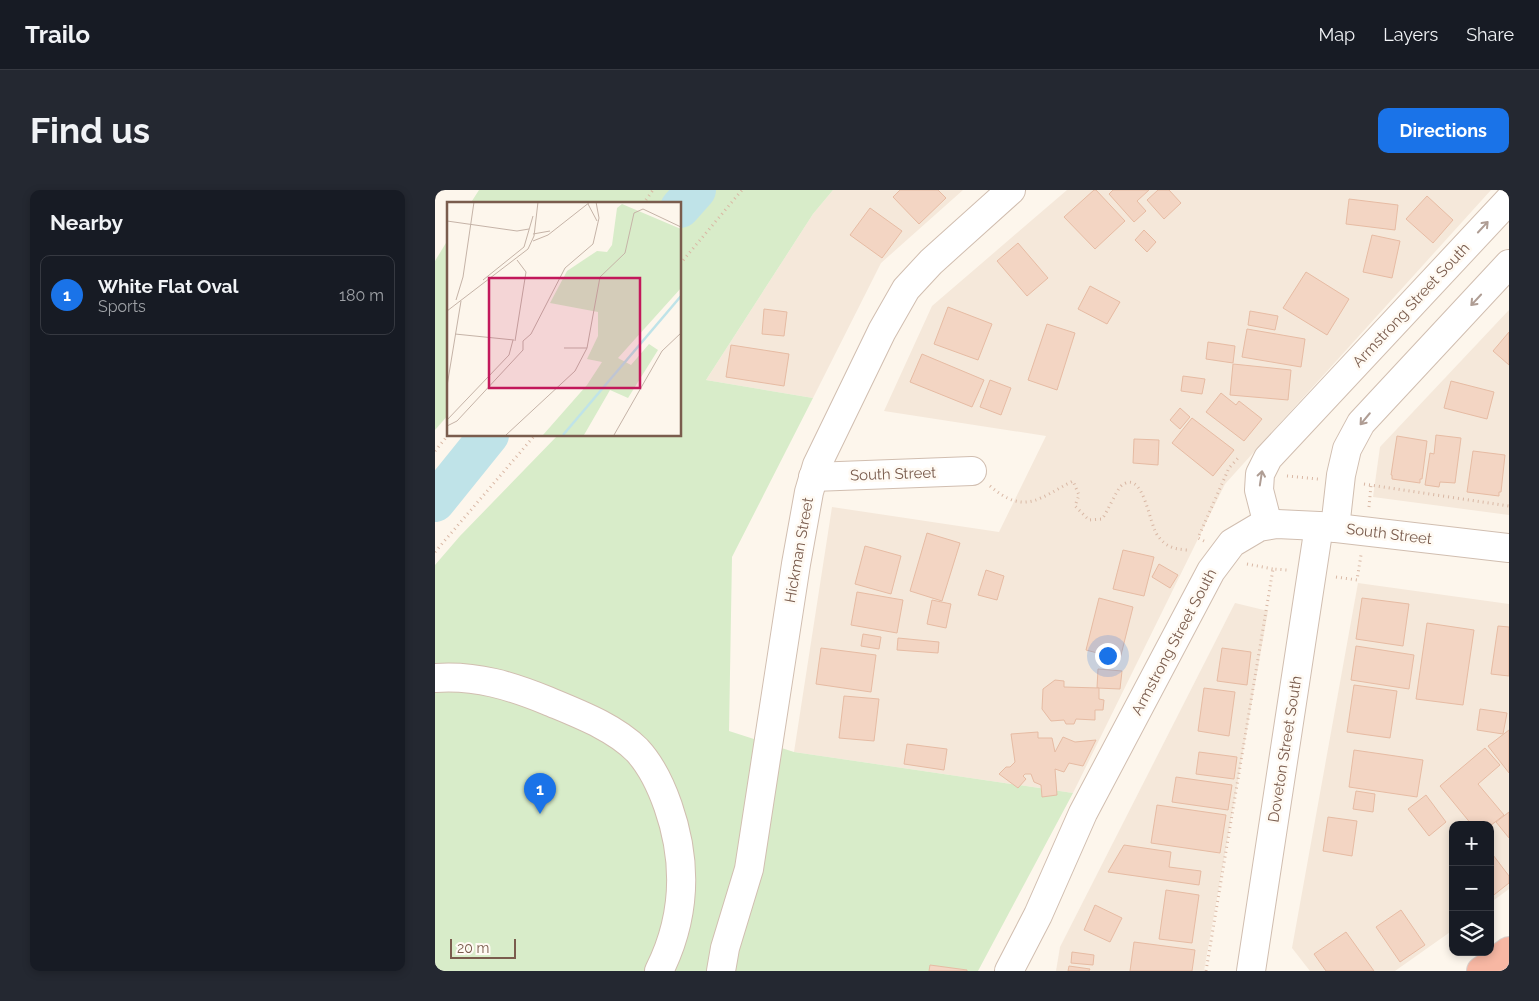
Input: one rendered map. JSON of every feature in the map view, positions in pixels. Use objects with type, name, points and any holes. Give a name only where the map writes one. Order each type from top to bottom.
[{"type":"highway","points":[[1481,971],[1509,951]]},
{"type":"street","name":"Hickman Street","points":[[721,971],[725,948],[749,869],[796,564],[813,477],[874,348],[906,289],[931,262],[1011,190]]},
{"type":"street","name":"Armstrong Street South","points":[[1009,971],[1038,915],[1083,813],[1211,571],[1232,543],[1259,527],[1268,525],[1259,490],[1260,474],[1268,458],[1509,200]]},
{"type":"street","points":[[1327,527],[1347,449],[1361,424],[1509,264]]},
{"type":"street","points":[[1369,350],[1402,378]]},
{"type":"street","name":"South Street","points":[[813,477],[973,471]]},
{"type":"street","name":"South Street","points":[[1268,525],[1286,524],[1327,527],[1509,548]]},
{"type":"street","name":"Doveton Street South","points":[[1251,971],[1327,527]]},
{"type":"street","points":[[435,678],[464,678],[492,681],[538,697],[616,733],[637,750],[649,764],[663,790],[672,816],[683,877],[681,903],[674,932],[659,971]]},
{"type":"path","points":[[644,202],[653,190]]},
{"type":"path","points":[[681,263],[742,190]]},
{"type":"path","points":[[435,450],[447,436]]},
{"type":"path","points":[[435,552],[534,436]]},
{"type":"path","points":[[973,471],[1002,497],[1018,501],[1039,500],[1073,480],[1079,495],[1075,506],[1089,520],[1102,519],[1109,510],[1119,488],[1130,483],[1135,484],[1140,488],[1143,495],[1156,535],[1170,548],[1187,550]]},
{"type":"path","points":[[1284,475],[1319,479]]},
{"type":"path","points":[[1368,512],[1371,485],[1509,506]]},
{"type":"path","points":[[1329,576],[1357,580],[1362,550]]},
{"type":"path","points":[[1241,562],[1247,565],[1289,570]]},
{"type":"path","points":[[1206,971],[1273,569]]},
{"type":"shaded area","points":[[833,190],[963,190],[881,263],[813,398],[706,380],[813,214]]},
{"type":"shaded area","points":[[1067,190],[1491,190],[1225,484],[1073,793],[794,752],[832,507],[999,532],[1046,436],[884,411],[932,306]]},
{"type":"shaded area","points":[[1509,310],[1509,515],[1373,497],[1380,447]]},
{"type":"shaded area","points":[[1358,583],[1509,604],[1509,889],[1494,900],[1494,821],[1449,821],[1449,933],[1395,971],[1310,971],[1292,948]]},
{"type":"shaded area","points":[[1235,603],[1268,611],[1204,971],[1056,971],[1060,947]]},
{"type":"green space","points":[[479,190],[833,190],[813,214],[706,380],[813,398],[732,557],[729,731],[794,752],[1073,793],[978,971],[435,971],[435,565],[460,536],[557,436],[681,436],[681,202],[471,202]]},
{"type":"green space","points":[[447,241],[447,416],[435,430],[435,261]]},
{"type":"building","points":[[900,190],[938,190],[946,198],[919,224],[893,197]]},
{"type":"building","points":[[1094,190],[1125,221],[1095,249],[1064,217]]},
{"type":"building","points":[[1113,190],[1149,190],[1137,201],[1146,211],[1134,222],[1109,194]]},
{"type":"building","points":[[1158,190],[1169,190],[1181,203],[1164,219],[1147,200]]},
{"type":"building","points":[[1427,196],[1453,220],[1433,243],[1406,219]]},
{"type":"building","points":[[1349,199],[1398,205],[1395,230],[1346,224]]},
{"type":"building","points":[[870,208],[902,231],[882,258],[850,235]]},
{"type":"building","points":[[1144,230],[1156,242],[1147,252],[1135,240]]},
{"type":"building","points":[[1372,235],[1400,241],[1392,278],[1363,272]]},
{"type":"building","points":[[1018,243],[1048,278],[1027,296],[997,261]]},
{"type":"building","points":[[1306,272],[1349,299],[1327,335],[1283,308]]},
{"type":"building","points":[[1090,286],[1120,302],[1107,324],[1078,309]]},
{"type":"building","points":[[948,307],[992,324],[978,360],[934,344]]},
{"type":"building","points":[[764,309],[787,312],[784,336],[762,334]]},
{"type":"building","points":[[1250,311],[1278,316],[1275,330],[1248,325]]},
{"type":"building","points":[[1047,324],[1075,333],[1057,390],[1028,380]]},
{"type":"building","points":[[1247,329],[1305,339],[1301,367],[1242,357]]},
{"type":"building","points":[[1509,332],[1509,365],[1493,351]]},
{"type":"building","points":[[1208,342],[1235,346],[1233,363],[1206,359]]},
{"type":"building","points":[[731,345],[789,354],[784,386],[726,377]]},
{"type":"building","points":[[922,354],[984,380],[972,407],[910,382]]},
{"type":"building","points":[[1233,364],[1291,370],[1288,400],[1230,395]]},
{"type":"building","points":[[1183,376],[1205,379],[1202,394],[1181,391]]},
{"type":"building","points":[[990,380],[1011,388],[1001,415],[980,407]]},
{"type":"building","points":[[1451,381],[1494,392],[1487,419],[1444,408]]},
{"type":"building","points":[[1221,393],[1236,405],[1239,401],[1262,419],[1244,441],[1206,412]]},
{"type":"building","points":[[1180,408],[1190,417],[1180,429],[1170,420]]},
{"type":"building","points":[[1192,418],[1234,450],[1213,476],[1172,443]]},
{"type":"building","points":[[1436,435],[1461,438],[1455,483],[1440,482],[1439,487],[1425,485],[1430,453],[1434,454]]},
{"type":"building","points":[[1397,436],[1427,441],[1420,483],[1392,479]]},
{"type":"building","points":[[1134,439],[1159,440],[1158,465],[1133,463]]},
{"type":"building","points":[[1473,451],[1505,455],[1499,496],[1467,492]]},
{"type":"building","points":[[927,533],[960,543],[942,601],[910,591]]},
{"type":"building","points":[[865,546],[901,556],[891,594],[855,584]]},
{"type":"building","points":[[1123,550],[1154,557],[1144,596],[1113,589]]},
{"type":"building","points":[[1159,564],[1178,575],[1170,588],[1152,577]]},
{"type":"building","points":[[986,570],[1004,576],[997,600],[978,595]]},
{"type":"building","points":[[857,592],[903,600],[897,633],[851,625]]},
{"type":"building","points":[[1099,598],[1133,607],[1120,659],[1086,650]]},
{"type":"building","points":[[1362,598],[1409,604],[1403,646],[1356,639]]},
{"type":"building","points":[[932,600],[951,604],[946,628],[927,624]]},
{"type":"building","points":[[1427,623],[1474,630],[1463,705],[1416,699]]},
{"type":"building","points":[[1498,626],[1509,627],[1509,676],[1491,674]]},
{"type":"building","points":[[863,634],[881,637],[879,649],[861,646]]},
{"type":"building","points":[[898,638],[939,642],[938,653],[897,650]]},
{"type":"building","points":[[1356,646],[1414,655],[1409,689],[1351,680]]},
{"type":"building","points":[[821,648],[876,655],[871,692],[816,684]]},
{"type":"building","points":[[1222,648],[1251,652],[1247,685],[1217,681]]},
{"type":"building","points":[[1098,669],[1122,671],[1120,689],[1097,688]]},
{"type":"building","points":[[1055,680],[1064,681],[1064,687],[1099,688],[1099,699],[1104,700],[1103,710],[1095,710],[1095,720],[1076,719],[1074,724],[1066,724],[1064,720],[1051,721],[1042,709],[1043,689]]},
{"type":"building","points":[[1354,685],[1397,691],[1390,738],[1347,732]]},
{"type":"building","points":[[1204,688],[1235,692],[1229,736],[1198,731]]},
{"type":"building","points":[[844,696],[879,699],[874,741],[839,738]]},
{"type":"building","points":[[1480,709],[1507,713],[1503,734],[1477,730]]},
{"type":"building","points":[[1509,730],[1509,773],[1488,746]]},
{"type":"building","points":[[1038,732],[1038,738],[1052,738],[1055,752],[1063,737],[1075,742],[1096,740],[1083,766],[1069,763],[1064,772],[1055,769],[1057,795],[1042,797],[1041,785],[1034,782],[1031,774],[1023,776],[1026,779],[1018,788],[999,774],[1015,762],[1011,734]]},
{"type":"building","points":[[907,744],[947,749],[944,770],[904,764]]},
{"type":"building","points":[[1485,748],[1500,765],[1478,784],[1504,815],[1494,823],[1494,821],[1469,821],[1440,786]]},
{"type":"building","points":[[1354,750],[1423,760],[1417,797],[1349,787]]},
{"type":"building","points":[[1199,752],[1237,757],[1234,779],[1196,774]]},
{"type":"building","points":[[1176,777],[1232,785],[1228,810],[1172,802]]},
{"type":"building","points":[[1356,791],[1375,794],[1373,812],[1353,809]]},
{"type":"building","points":[[1426,795],[1446,822],[1429,836],[1408,809]]},
{"type":"building","points":[[1157,805],[1226,815],[1220,853],[1151,843]]},
{"type":"building","points":[[1509,812],[1509,838],[1496,822]]},
{"type":"building","points":[[1328,817],[1357,821],[1352,856],[1323,851]]},
{"type":"building","points":[[1124,845],[1171,852],[1169,867],[1201,871],[1199,885],[1108,872]]},
{"type":"building","points":[[1494,856],[1509,876],[1509,883],[1494,895]]},
{"type":"building","points":[[1166,890],[1199,895],[1192,943],[1159,939]]},
{"type":"building","points":[[1095,905],[1122,918],[1110,942],[1084,930]]},
{"type":"building","points":[[1401,910],[1425,945],[1400,962],[1376,927]]},
{"type":"building","points":[[1346,932],[1374,971],[1326,971],[1314,954]]},
{"type":"building","points":[[1134,942],[1195,950],[1192,971],[1130,971]]},
{"type":"building","points":[[1072,952],[1094,955],[1093,965],[1071,963]]},
{"type":"building","points":[[930,965],[967,970],[967,971],[929,971]]},
{"type":"building","points":[[1069,966],[1090,969],[1089,971],[1068,971]]},
{"type":"waterway","points":[[681,207],[696,190]]},
{"type":"waterway","points":[[435,502],[488,436]]},
{"type":"place","name":"White Flat Oval","points":[[540,814]]}]
